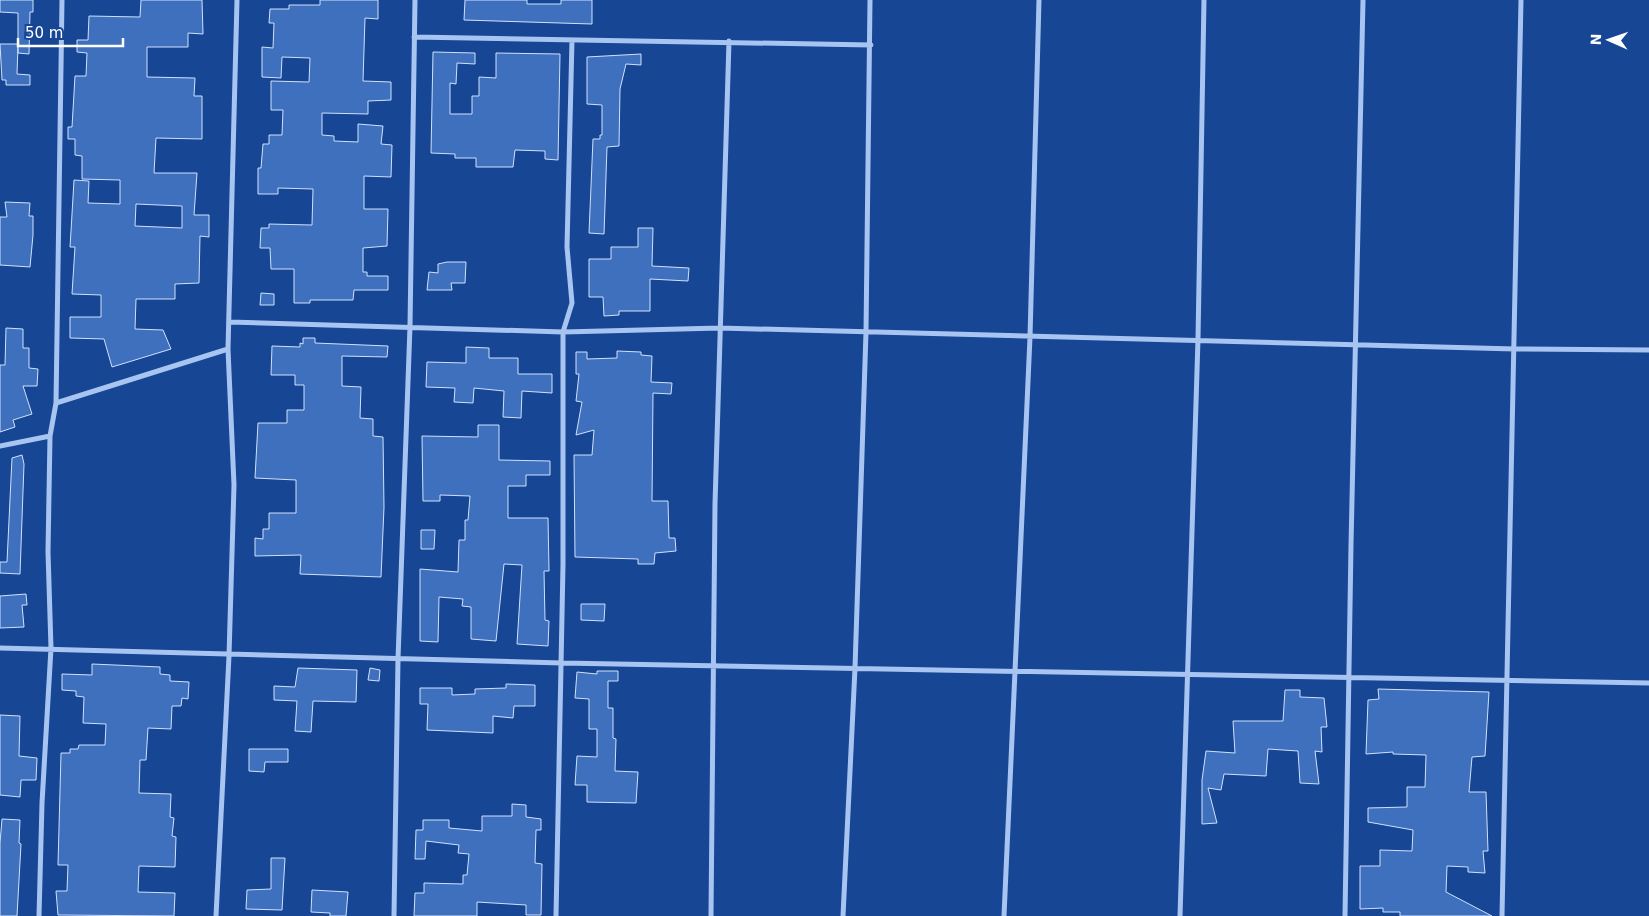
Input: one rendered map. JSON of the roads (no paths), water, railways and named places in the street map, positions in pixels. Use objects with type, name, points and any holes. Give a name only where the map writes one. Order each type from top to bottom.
[{"type":"street","points":[[39,916],[42,804],[51,648],[48,552],[50,436],[56,404],[62,0]]},
{"type":"street","points":[[216,916],[229,656],[234,485],[228,349],[237,0]]},
{"type":"street","points":[[394,916],[398,659],[410,326],[414,0]]},
{"type":"street","points":[[843,916],[856,668],[866,332],[871,45],[870,0]]},
{"type":"street","points":[[1004,916],[1030,337],[1039,0]]},
{"type":"street","points":[[1180,916],[1198,339],[1204,0]]},
{"type":"street","points":[[1345,916],[1348,677],[1363,0]]},
{"type":"street","points":[[1502,916],[1521,0]]},
{"type":"street","points":[[414,37],[729,41],[871,45]]},
{"type":"street","points":[[556,916],[562,663],[563,332],[572,303],[568,247],[572,40]]},
{"type":"street","points":[[711,916],[715,504],[729,41]]},
{"type":"street","points":[[229,322],[563,332],[720,328],[1030,337],[1198,339],[1515,349],[1649,350]]},
{"type":"street","points":[[56,404],[228,349]]},
{"type":"street","points":[[0,446],[50,436]]},
{"type":"street","points":[[0,648],[51,648],[229,656],[1649,683]]}]
